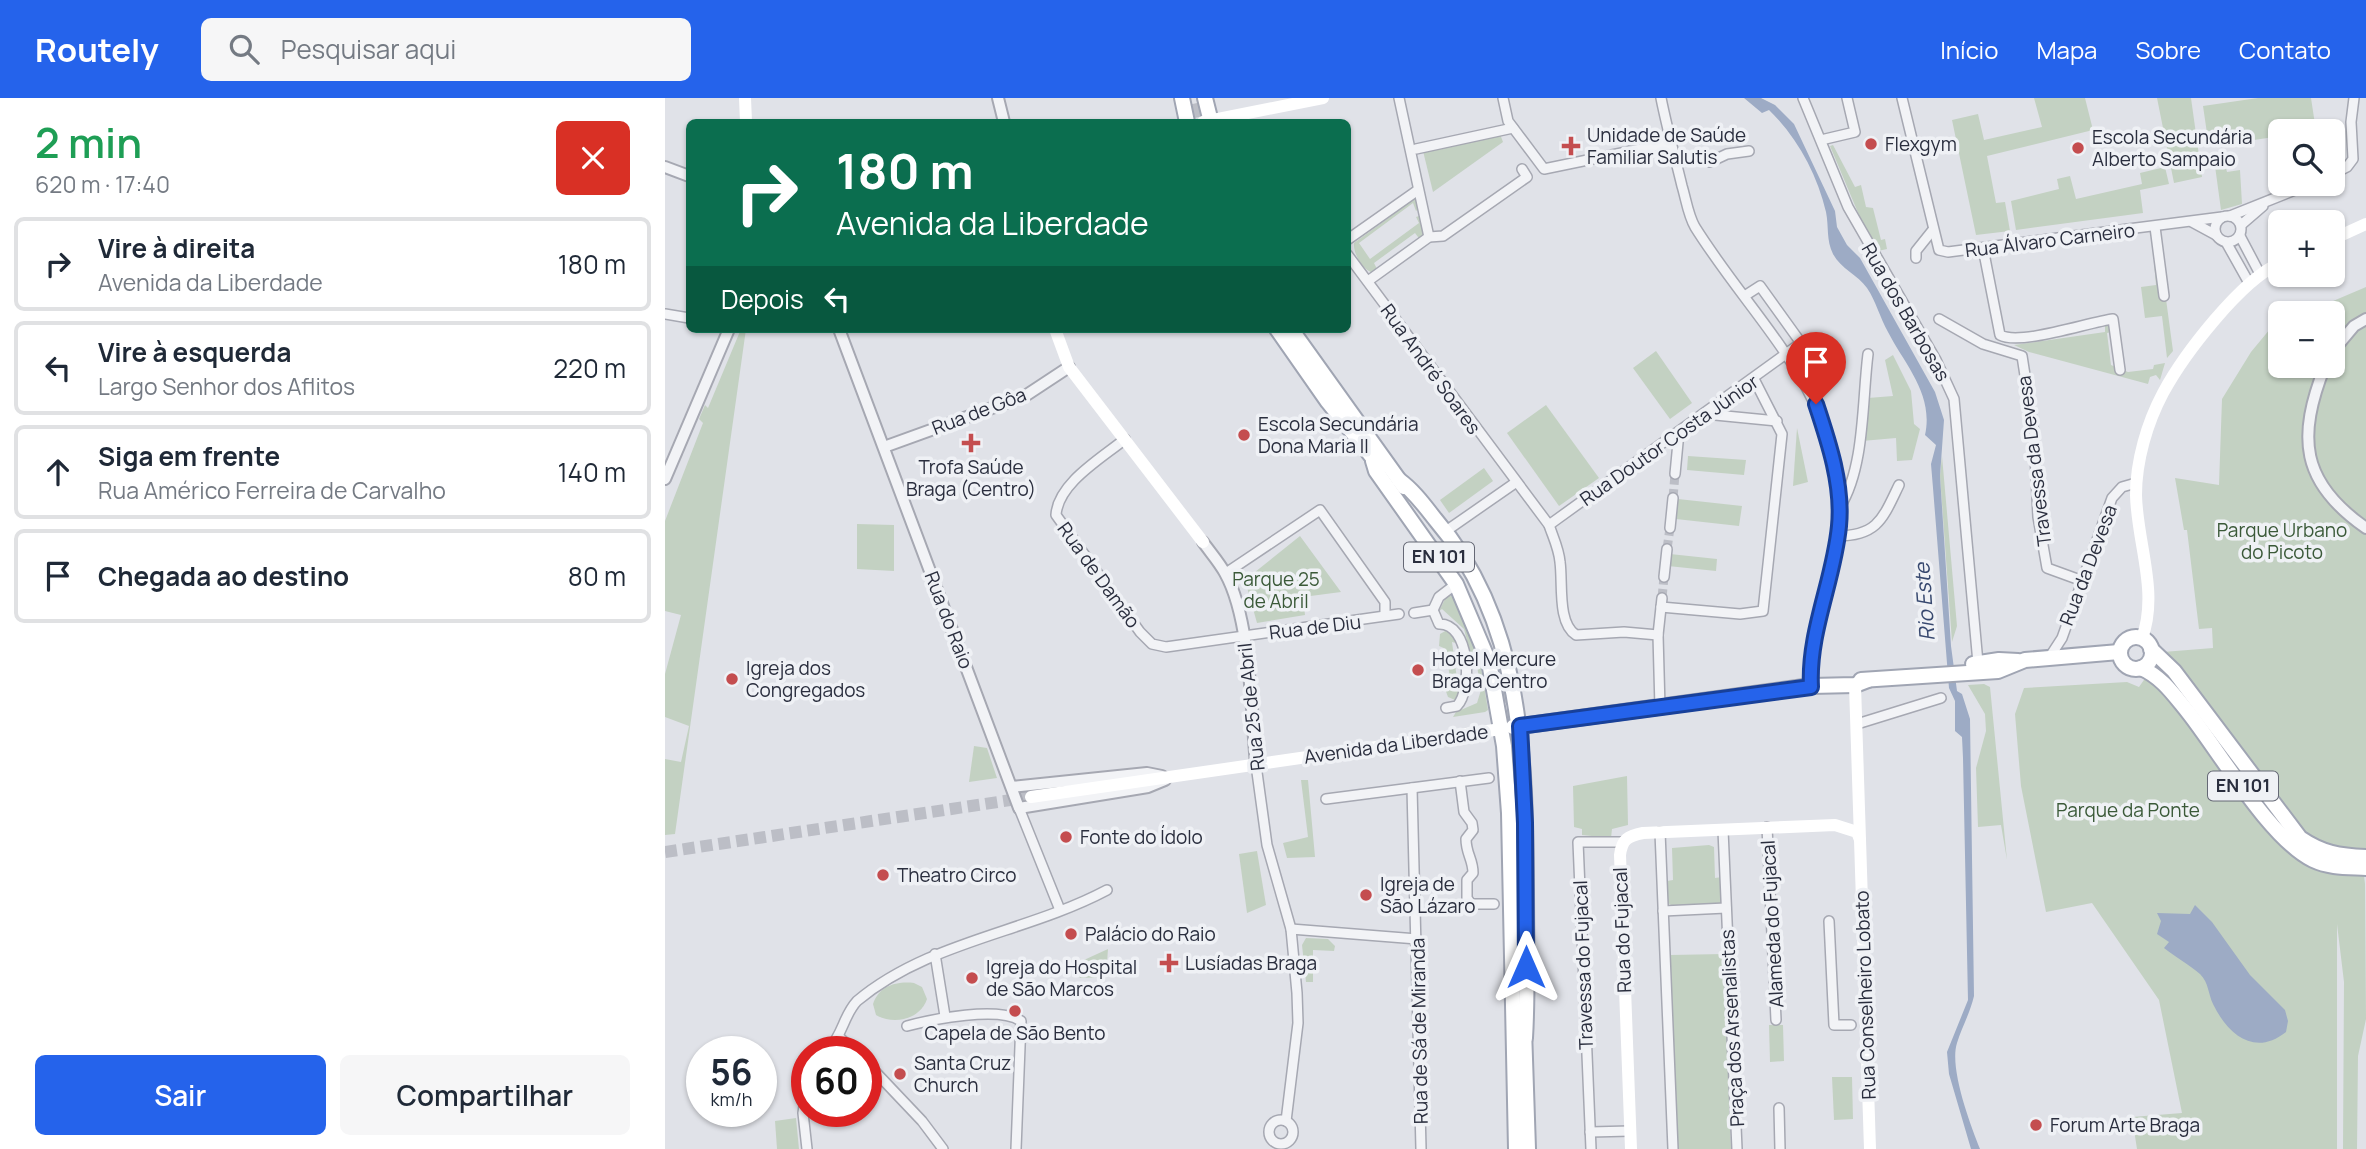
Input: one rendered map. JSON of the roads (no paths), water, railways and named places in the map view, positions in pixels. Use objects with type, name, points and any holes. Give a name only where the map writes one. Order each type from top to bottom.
[{"type":"main road","points":[[745,98],[746,119]]},
{"type":"main road","points":[[1222,119],[1323,98]]},
{"type":"main road","points":[[1194,100],[1206,119]]},
{"type":"main road","points":[[1188,119],[1194,100]]},
{"type":"main road","points":[[2345,234],[2366,224]]},
{"type":"main road","points":[[2141,668],[2151,659],[2147,644],[2150,611],[2136,483],[2140,455],[2163,394],[2249,282],[2268,270]]},
{"type":"main road","name":"Rua 25 de Abril","points":[[1056,333],[1069,367],[1203,542]]},
{"type":"main road","name":"EN 101","points":[[1280,333],[1373,461],[1376,471],[1456,584],[1489,662],[1501,729]]},
{"type":"main road","name":"EN 101","points":[[1294,333],[1399,480],[1446,531],[1474,577],[1495,621],[1507,657],[1520,726]]},
{"type":"main road","points":[[1373,461],[1440,545],[1463,582],[1483,624],[1505,689],[1501,659],[1469,580],[1399,480]]},
{"type":"main road","points":[[1970,666],[1999,660],[2021,661],[2119,652],[2128,638],[2147,644]]},
{"type":"main road","name":"EN 101","points":[[2147,644],[2174,671],[2299,838],[2336,856],[2366,857]]},
{"type":"main road","name":"EN 101","points":[[2119,652],[2126,666],[2141,668],[2158,677],[2176,697],[2264,813],[2295,849],[2333,867],[2366,868]]},
{"type":"main road","points":[[1970,666],[1998,671],[2021,661]]},
{"type":"main road","name":"Avenida da Liberdade","points":[[1031,797],[1520,726],[1811,687],[1862,683],[1970,666]]},
{"type":"main road","points":[[1835,825],[1861,813],[1857,724],[1862,683]]},
{"type":"main road","points":[[1516,1149],[1526,847],[1520,726]]},
{"type":"main road","points":[[1501,729],[1509,813],[1528,1149]]},
{"type":"main road","points":[[1517,811],[1520,1039]]},
{"type":"main road","name":"Rua Conselheiro Lobato","points":[[1861,813],[1870,1149]]},
{"type":"main road","points":[[1835,825],[1857,832],[1860,840]]},
{"type":"main road","name":"Rua do Fujacal","points":[[1631,1149],[1619,855],[1622,842],[1629,835],[1660,832],[1835,825]]},
{"type":"street","points":[[997,98],[1003,119]]},
{"type":"street","points":[[1399,98],[1429,237]]},
{"type":"street","points":[[1503,98],[1508,121],[1544,169],[1670,143]]},
{"type":"street","points":[[1661,98],[1670,143],[1693,225],[1788,354],[1816,404],[1831,449],[1840,507],[1837,536],[1811,663],[1811,687]]},
{"type":"street","name":"Rua dos Barbosas","points":[[1803,98],[1848,207],[1936,360],[1954,399],[1970,666]]},
{"type":"street","points":[[1821,140],[1855,132],[1847,98]]},
{"type":"street","points":[[1902,98],[1932,231],[1916,254],[1928,253]]},
{"type":"street","points":[[2345,168],[2353,159],[2351,122],[2354,98]]},
{"type":"street","points":[[1416,149],[1513,128]]},
{"type":"street","points":[[1407,133],[1414,137],[1419,163],[1414,169]]},
{"type":"street","points":[[1710,162],[1727,155],[1749,151]]},
{"type":"street","points":[[665,167],[686,175]]},
{"type":"street","points":[[1368,281],[1429,237],[1443,236],[1527,177],[1522,169]]},
{"type":"street","points":[[1351,237],[1418,190]]},
{"type":"street","points":[[2226,242],[2266,203],[2282,196]]},
{"type":"street","name":"Rua Álvaro Carneiro","points":[[1932,231],[1939,250],[1948,252],[2226,217],[2266,203]]},
{"type":"street","points":[[2216,234],[2216,225],[2226,217],[2240,230],[2260,274]]},
{"type":"street","points":[[2192,222],[2226,242],[2249,282]]},
{"type":"street","points":[[2154,227],[2164,296]]},
{"type":"street","points":[[1983,248],[2000,335],[2006,338],[2029,335],[2113,319],[2120,369]]},
{"type":"street","name":"Rua André Soares","points":[[1351,259],[1515,483],[1549,525]]},
{"type":"street","points":[[1746,295],[1760,286],[1801,343],[1788,354]]},
{"type":"street","points":[[665,314],[686,318]]},
{"type":"street","name":"Travessa da Devesa","points":[[1939,319],[1983,344],[2022,356],[2034,433],[2038,517],[2047,568],[2080,580]]},
{"type":"street","points":[[2345,337],[2354,326],[2366,319]]},
{"type":"street","points":[[665,479],[727,333]]},
{"type":"street","name":"Rua do Raio","points":[[841,333],[1060,910]]},
{"type":"street","name":"Rua Doutor Costa Júnior","points":[[1549,525],[1788,354]]},
{"type":"street","points":[[1840,507],[1849,493],[1862,424],[1868,354]]},
{"type":"street","name":"Rua de Gôa","points":[[884,447],[1025,396],[1069,367]]},
{"type":"street","points":[[2322,378],[2308,433],[2311,463],[2328,498],[2366,527]]},
{"type":"street","points":[[1660,708],[1658,635],[1661,602],[1740,614],[1763,611],[1782,434],[1754,379]]},
{"type":"street","points":[[1705,414],[1777,421]]},
{"type":"street","points":[[1675,474],[1679,432]]},
{"type":"street","name":"Rua de Damão","points":[[1125,439],[1069,486],[1057,505],[1060,524],[1152,644],[1166,646],[1243,635]]},
{"type":"street","points":[[1446,531],[1515,483]]},
{"type":"street","name":"Rua da Devesa","points":[[2049,658],[2062,638],[2080,580],[2112,498],[2122,487],[2136,483]]},
{"type":"street","points":[[1837,536],[1866,533],[1880,523],[1899,485]]},
{"type":"street","points":[[1669,528],[1673,498]]},
{"type":"street","name":"Rua de Diu","points":[[1226,573],[1320,510],[1385,602],[1385,614]]},
{"type":"street","points":[[1549,525],[1559,554],[1565,612],[1570,631],[1576,635],[1624,632],[1658,635]]},
{"type":"street","name":"Rua 25 de Abril","points":[[1203,542],[1226,573],[1243,635],[1267,845],[1281,906],[1291,929],[1298,1023],[1286,1121]]},
{"type":"street","points":[[1664,577],[1667,549]]},
{"type":"street","points":[[1446,709],[1457,706],[1468,688],[1462,640],[1458,632],[1446,623],[1439,624],[1433,610],[1439,597],[1456,584]]},
{"type":"street","points":[[1414,613],[1433,610]]},
{"type":"street","name":"Rua de Diu","points":[[1243,635],[1399,614]]},
{"type":"street","points":[[1857,724],[1941,698]]},
{"type":"street","name":"Avenida da Liberdade","points":[[1012,787],[1147,773],[1171,777]]},
{"type":"street","name":"Avenida da Liberdade","points":[[1019,808],[1148,788],[1171,777]]},
{"type":"street","points":[[1326,799],[1489,778]]},
{"type":"street","points":[[1460,781],[1464,812],[1472,822],[1473,831],[1466,839],[1466,854],[1473,863],[1473,873],[1467,880],[1467,898],[1471,904],[1495,904]]},
{"type":"street","name":"Rua de Sá de Miranda","points":[[1412,788],[1421,1149]]},
{"type":"street","name":"Alameda do Fujacal","points":[[1767,827],[1776,1020]]},
{"type":"street","name":"Praça dos Arsenalistas","points":[[1723,830],[1737,1149]]},
{"type":"street","points":[[1660,832],[1673,1149]]},
{"type":"street","name":"Travessa do Fujacal","points":[[1591,1149],[1578,842],[1622,842]]},
{"type":"street","points":[[841,1036],[857,1001],[895,974],[935,954],[1060,910],[1107,890]]},
{"type":"street","name":"Praça dos Arsenalistas","points":[[1663,911],[1726,908]]},
{"type":"street","points":[[1829,921],[1834,1025],[1851,1025]]},
{"type":"street","points":[[1291,929],[1417,939]]},
{"type":"street","points":[[935,954],[945,1016]]},
{"type":"street","points":[[907,1026],[945,1016],[966,1018],[1000,1013],[1021,1021],[1016,1149]]},
{"type":"street","points":[[882,1079],[913,1111],[943,1149]]},
{"type":"street","points":[[1779,1108],[1780,1149]]},
{"type":"street","points":[[805,1127],[807,1149]]},
{"type":"street","points":[[1590,1132],[1630,1131]]},
{"type":"water","points":[[1744,98],[1761,98],[1775,105],[1794,124],[1835,211],[1837,227],[1847,245],[1860,258],[1935,392],[1944,420],[1940,476],[1951,646],[1957,691],[1962,694],[1970,719],[1974,996],[1955,1054],[1958,1081],[1980,1149],[1971,1149],[1949,1074],[1947,1052],[1968,1000],[1962,737],[1955,731],[1955,701],[1949,688],[1931,464],[1936,445],[1925,435],[1927,420],[1922,393],[1885,327],[1870,293],[1833,254],[1822,198],[1805,157],[1769,110],[1762,113]]},
{"type":"water","points":[[2195,905],[2212,922],[2250,975],[2285,1010],[2288,1021],[2286,1032],[2264,1042],[2254,1042],[2235,1034],[2219,1016],[2203,977],[2164,948],[2169,942],[2157,934],[2161,921],[2157,913],[2190,914]]},
{"type":"tunnel","points":[[1197,103],[1200,119]]},
{"type":"tunnel","points":[[1673,498],[1675,474]]},
{"type":"tunnel","points":[[1667,549],[1670,528]]},
{"type":"tunnel","points":[[1662,598],[1664,577]]},
{"type":"tunnel","points":[[1503,689],[1510,740]]},
{"type":"tunnel","points":[[665,852],[1031,797]]},
{"type":"place","name":"Flexgym","points":[[1871,144]]},
{"type":"place","name":"Unidade de Saúde Familiar Salutis","points":[[1571,146]]},
{"type":"place","name":"Escola Secundária Alberto Sampaio","points":[[2078,148]]},
{"type":"place","name":"Escola Secundária Dona Maria II","points":[[1244,435]]},
{"type":"place","name":"Trofa Saúde Braga (Centro)","points":[[971,443]]},
{"type":"place","name":"Hotel Mercure Braga Centro","points":[[1418,670]]},
{"type":"place","name":"Igreja dos Congregados","points":[[732,679]]},
{"type":"place","name":"Fonte do Ídolo","points":[[1066,837]]},
{"type":"place","name":"Theatro Circo","points":[[883,875]]},
{"type":"place","name":"Igreja de São Lázaro","points":[[1366,895]]},
{"type":"place","name":"Palácio do Raio","points":[[1071,934]]},
{"type":"place","name":"Lusíadas Braga","points":[[1169,963]]},
{"type":"place","name":"Igreja do Hospital de São Marcos","points":[[972,978]]},
{"type":"place","name":"Capela de São Bento","points":[[1015,1011]]},
{"type":"place","name":"Santa Cruz Church","points":[[900,1074]]},
{"type":"place","name":"Forum Arte Braga","points":[[2036,1125]]},
{"type":"park label","name":"Parque Urbano do Picoto","points":[[2282,541]]},
{"type":"park label","name":"Parque 25 de Abril","points":[[1276,590]]},
{"type":"park label","name":"Parque da Ponte","points":[[2128,810]]},
{"type":"water label","name":"Rio Este","points":[[1925,602]]}]
